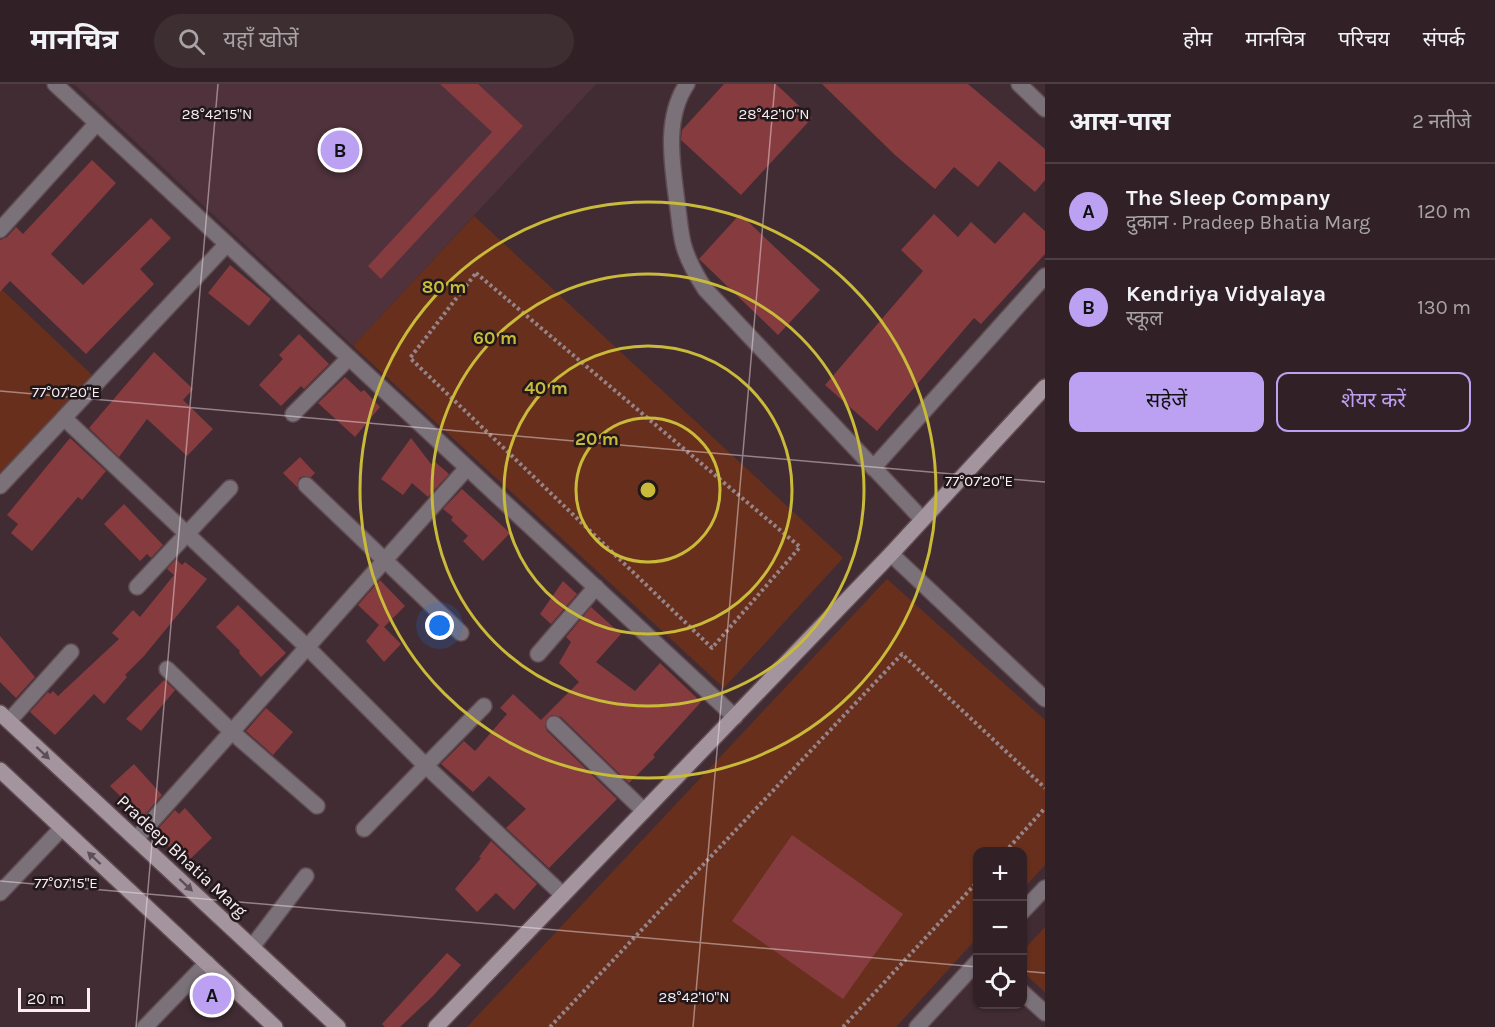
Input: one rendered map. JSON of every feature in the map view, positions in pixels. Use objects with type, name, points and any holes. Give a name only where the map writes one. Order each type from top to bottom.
[{"type":"street","points":[[55,84],[735,717]]},
{"type":"street","points":[[687,84],[680,95],[672,125],[672,163],[683,244],[693,269],[705,289],[922,519]]},
{"type":"street","points":[[1020,84],[1045,109]]},
{"type":"street","points":[[0,230],[97,123]]},
{"type":"street","points":[[0,486],[227,244]]},
{"type":"street","points":[[873,468],[1045,276]]},
{"type":"street","points":[[293,414],[349,358]]},
{"type":"street","points":[[436,1027],[891,554],[1045,387]]},
{"type":"street","points":[[64,418],[307,647],[426,766],[563,896]]},
{"type":"street","points":[[136,839],[467,468]]},
{"type":"street","points":[[306,485],[461,633]]},
{"type":"street","points":[[137,587],[230,488]]},
{"type":"street","points":[[891,554],[1045,699]]},
{"type":"street","points":[[538,654],[596,587]]},
{"type":"street","points":[[4,717],[71,652]]},
{"type":"street","points":[[168,669],[232,732],[317,806]]},
{"type":"street","points":[[364,829],[484,706]]},
{"type":"street","name":"Pradeep Bhatia Marg","points":[[4,717],[338,1027]]},
{"type":"street","points":[[554,724],[644,811]]},
{"type":"street","points":[[0,770],[275,1027]]},
{"type":"street","points":[[0,893],[62,828]]},
{"type":"street","points":[[252,947],[306,876]]},
{"type":"street","points":[[1027,908],[1045,888]]},
{"type":"street","points":[[145,1027],[207,963]]},
{"type":"street","points":[[916,1027],[973,966]]},
{"type":"street","points":[[1027,996],[1045,1013]]},
{"type":"path","points":[[476,273],[800,547],[712,648],[410,358],[476,273]]},
{"type":"path","points":[[550,1027],[902,654],[1045,788]]},
{"type":"path","points":[[1010,847],[1045,808]]},
{"type":"path","points":[[843,1027],[973,886]]},
{"type":"shaded area","points":[[74,84],[596,84],[353,346]]},
{"type":"shaded area","points":[[474,216],[843,558],[724,688],[353,346]]},
{"type":"shaded area","points":[[0,288],[93,376],[0,476]]},
{"type":"shaded area","points":[[887,579],[1045,720],[1045,865],[1027,885],[1027,847],[973,847],[973,942],[896,1027],[467,1027]]},
{"type":"shaded area","points":[[1045,927],[1045,992],[1027,976],[1027,947]]},
{"type":"building","points":[[440,84],[478,84],[523,126],[381,279],[368,266],[492,132]]},
{"type":"building","points":[[724,84],[776,84],[812,118],[741,195],[681,140],[682,130]]},
{"type":"building","points":[[822,84],[968,84],[1045,149],[1045,180],[1035,192],[999,161],[978,187],[954,167],[935,189],[895,155]]},
{"type":"building","points":[[92,160],[116,183],[51,254],[83,285],[151,218],[171,238],[140,269],[154,284],[86,354],[10,281],[0,292],[0,240],[7,237],[16,227],[23,234]]},
{"type":"building","points":[[1024,212],[1045,231],[1045,254],[981,324],[974,318],[877,431],[825,385],[923,271],[901,250],[934,214],[958,237],[971,222],[995,244]]},
{"type":"building","points":[[740,214],[820,290],[778,335],[699,259]]},
{"type":"building","points":[[230,265],[271,299],[249,326],[208,293]]},
{"type":"building","points":[[299,334],[329,364],[304,389],[301,386],[281,406],[259,385],[283,359],[279,355]]},
{"type":"building","points":[[154,352],[193,389],[183,400],[213,429],[187,456],[147,419],[119,457],[89,428]]},
{"type":"building","points":[[345,377],[361,392],[364,390],[380,407],[355,437],[318,403]]},
{"type":"building","points":[[70,438],[106,471],[82,500],[78,497],[32,551],[11,533],[18,524],[7,515]]},
{"type":"building","points":[[411,438],[431,464],[434,461],[449,474],[428,497],[412,483],[403,495],[381,479]]},
{"type":"building","points":[[300,457],[315,473],[311,477],[299,478],[297,487],[283,473]]},
{"type":"building","points":[[462,489],[510,533],[483,561],[463,541],[468,536],[451,520],[453,517],[443,509]]},
{"type":"building","points":[[124,504],[163,545],[151,558],[147,554],[140,561],[104,524]]},
{"type":"building","points":[[176,559],[182,565],[185,562],[207,579],[144,656],[125,675],[127,677],[104,704],[94,694],[55,735],[30,712],[48,692],[50,694],[53,691],[58,696],[119,639],[112,633],[133,610],[140,617],[174,575],[167,569]]},
{"type":"building","points":[[380,580],[405,606],[384,627],[401,644],[384,662],[366,641],[379,625],[358,605]]},
{"type":"building","points":[[563,581],[577,594],[551,624],[540,614]]},
{"type":"building","points":[[238,605],[286,653],[261,677],[216,627]]},
{"type":"building","points":[[591,607],[621,634],[596,662],[635,691],[660,663],[701,702],[653,755],[655,757],[629,783],[561,717],[552,715],[547,718],[545,726],[547,731],[617,799],[549,868],[506,828],[526,809],[489,776],[473,792],[441,764],[464,741],[475,751],[507,714],[500,708],[513,694],[541,720],[579,682],[559,663],[571,642],[566,637]]},
{"type":"building","points":[[0,636],[35,677],[16,698],[0,682]]},
{"type":"building","points":[[164,680],[175,690],[141,731],[126,719]]},
{"type":"building","points":[[266,708],[293,732],[273,755],[246,731]]},
{"type":"building","points":[[134,764],[162,795],[142,818],[110,786]]},
{"type":"building","points":[[185,808],[212,838],[185,864],[155,832],[175,810],[179,814]]},
{"type":"building","points":[[792,835],[903,914],[843,999],[732,921]]},
{"type":"building","points":[[491,841],[537,884],[514,910],[496,893],[477,912],[455,889],[481,858],[479,857]]},
{"type":"building","points":[[447,953],[461,965],[400,1027],[385,1027],[382,1024]]},
{"type":"place","name":"Kendriya Vidyalaya","points":[[340,150]]},
{"type":"place","name":"The Sleep Company","points":[[212,995]]}]
